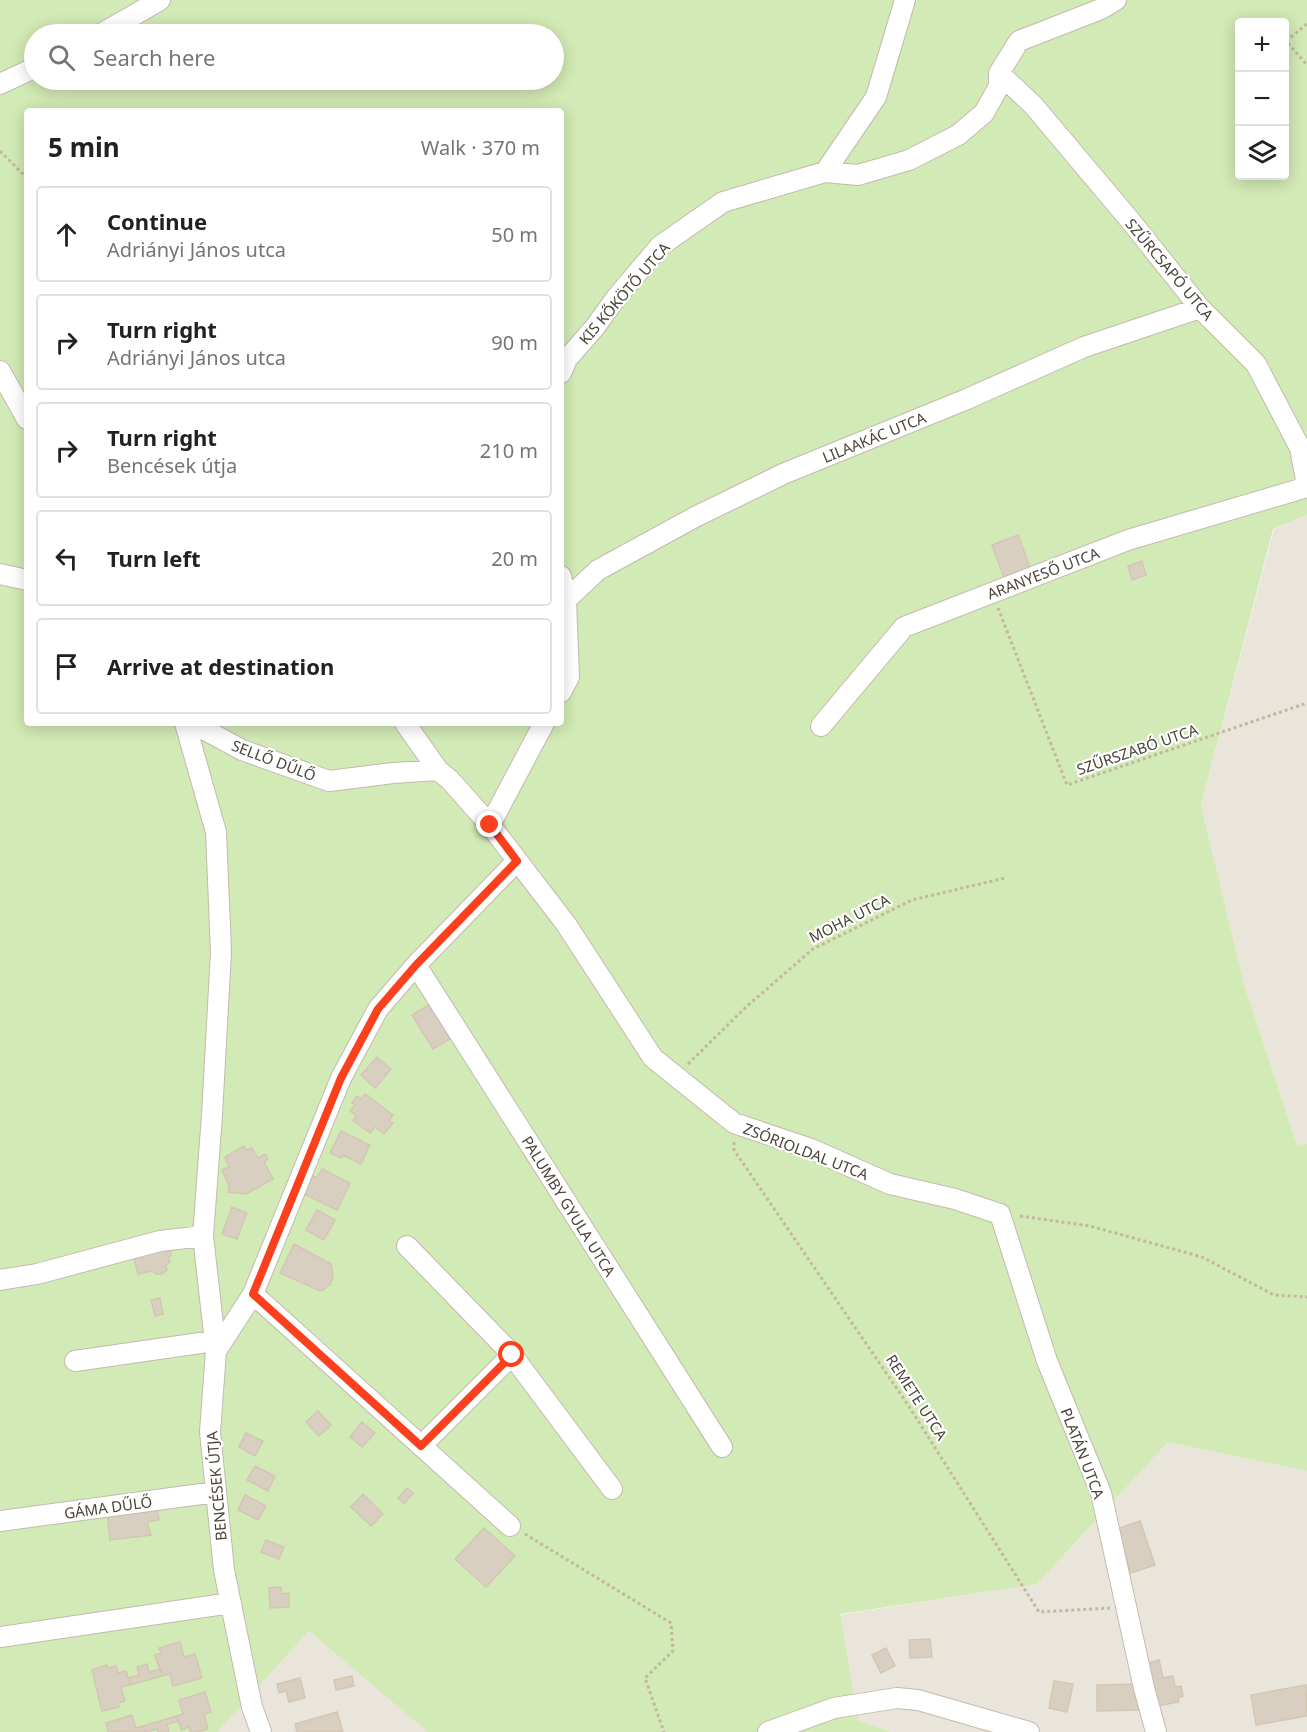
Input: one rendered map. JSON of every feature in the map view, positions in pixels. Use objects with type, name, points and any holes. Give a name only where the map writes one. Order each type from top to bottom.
[{"type":"street","points":[[118,24],[160,0]]},
{"type":"street","points":[[825,172],[876,97],[905,0]]},
{"type":"street","name":"KIS KŐKÖTŐ UTCA","points":[[564,366],[660,246],[723,202],[825,172],[858,175],[909,160],[958,135],[984,113],[999,86],[999,73],[1019,41],[1101,9],[1116,0]]},
{"type":"street","points":[[0,84],[24,73]]},
{"type":"street","name":"SZŰRCSAPÓ UTCA","points":[[999,73],[1033,105],[1200,308],[1256,364],[1300,448],[1307,486]]},
{"type":"street","name":"LILAAKÁC UTCA","points":[[566,600],[598,570],[695,517],[783,474],[967,399],[1084,347],[1200,308]]},
{"type":"street","points":[[0,371],[24,414]]},
{"type":"street","name":"ARANYESŐ UTCA","points":[[821,726],[904,627],[1128,540],[1307,486]]},
{"type":"street","points":[[0,574],[24,579]]},
{"type":"street","points":[[564,590],[569,677],[564,686]]},
{"type":"street","points":[[75,1360],[215,1346],[203,1236],[213,1104],[221,941],[216,832],[186,726]]},
{"type":"street","name":"SELLŐ DŰLŐ","points":[[193,726],[242,750],[329,781],[438,770]]},
{"type":"street","name":"ZSÓRIOLDAL UTCA","points":[[407,726],[438,770],[450,780],[490,825],[566,924],[600,980],[653,1058],[734,1123],[811,1149],[890,1184],[955,1199],[1000,1214]]},
{"type":"street","points":[[490,825],[542,726]]},
{"type":"street","name":"BENCÉSEK ÚTJA","points":[[261,1732],[252,1707],[225,1570],[210,1432],[215,1346],[253,1294],[341,1078],[378,1009],[416,965],[517,861]]},
{"type":"street","name":"PALUMBY GYULA UTCA","points":[[416,965],[722,1447]]},
{"type":"street","name":"PLATÁN UTCA","points":[[1000,1214],[1047,1361],[1101,1492],[1144,1688],[1156,1732]]},
{"type":"street","points":[[0,1280],[37,1274],[160,1241],[203,1236]]},
{"type":"street","points":[[407,1246],[512,1355],[612,1489]]},
{"type":"street","points":[[253,1294],[510,1526]]},
{"type":"street","points":[[421,1446],[512,1355]]},
{"type":"street","name":"GÁMA DŰLŐ","points":[[0,1521],[216,1492]]},
{"type":"street","points":[[0,1637],[231,1603]]},
{"type":"street","points":[[768,1732],[834,1707],[897,1698],[918,1700],[1029,1732]]},
{"type":"path","points":[[1289,39],[1307,24]]},
{"type":"path","points":[[1289,44],[1307,65]]},
{"type":"path","points":[[0,151],[24,175]]},
{"type":"path","name":"SZŰRSZABÓ UTCA","points":[[992,593],[1067,785],[1307,703]]},
{"type":"path","name":"MOHA UTCA","points":[[676,1076],[747,1006],[813,949],[912,900],[1005,878]]},
{"type":"path","name":"REMETE UTCA","points":[[734,1123],[734,1150],[908,1405],[1039,1612],[1127,1606]]},
{"type":"path","points":[[1000,1214],[1090,1226],[1202,1257],[1274,1295],[1307,1297]]},
{"type":"path","points":[[510,1526],[671,1623],[673,1651],[645,1678],[664,1732]]},
{"type":"shaded area","points":[[1307,515],[1307,1145],[1297,1145],[1244,984],[1201,805],[1274,529]]},
{"type":"shaded area","points":[[1168,1442],[1307,1471],[1307,1732],[891,1732],[858,1722],[839,1615],[1037,1584]]},
{"type":"shaded area","points":[[309,1631],[430,1732],[217,1732]]},
{"type":"green space","points":[[0,0],[1307,0],[1307,515],[1273,529],[1201,805],[1244,984],[1297,1145],[1307,1144],[1307,1471],[1168,1442],[1037,1584],[840,1614],[858,1721],[891,1732],[428,1732],[309,1631],[217,1732],[0,1732]]},
{"type":"building","points":[[1018,535],[1030,567],[1004,577],[992,545]]},
{"type":"building","points":[[1142,561],[1146,575],[1132,580],[1128,566]]},
{"type":"building","points":[[430,1004],[450,1039],[433,1049],[412,1015]]},
{"type":"building","points":[[377,1057],[391,1069],[375,1088],[361,1075]]},
{"type":"building","points":[[365,1094],[393,1115],[389,1120],[393,1123],[384,1134],[375,1127],[370,1133],[353,1120],[356,1116],[350,1111],[355,1105],[352,1103],[357,1096],[361,1099]]},
{"type":"building","points":[[341,1131],[370,1145],[361,1164],[343,1155],[341,1158],[330,1153]]},
{"type":"building","points":[[244,1146],[247,1150],[252,1148],[258,1158],[265,1154],[268,1159],[264,1162],[273,1179],[246,1194],[228,1192],[229,1186],[222,1170],[229,1167],[225,1157]]},
{"type":"building","points":[[322,1169],[350,1183],[337,1210],[304,1194],[313,1176],[317,1178]]},
{"type":"building","points":[[232,1207],[247,1213],[237,1239],[222,1234]]},
{"type":"building","points":[[317,1210],[335,1220],[324,1240],[306,1230]]},
{"type":"building","points":[[169,1243],[171,1256],[168,1257],[170,1262],[166,1265],[167,1270],[162,1274],[152,1271],[138,1274],[134,1259],[143,1256],[141,1249]]},
{"type":"building","points":[[294,1244],[331,1264],[333,1277],[330,1285],[320,1291],[280,1273]]},
{"type":"building","points":[[160,1298],[163,1314],[155,1316],[151,1300]]},
{"type":"building","points":[[318,1411],[331,1425],[319,1436],[306,1422]]},
{"type":"building","points":[[362,1422],[375,1433],[362,1447],[350,1437]]},
{"type":"building","points":[[246,1433],[263,1441],[255,1456],[239,1447]]},
{"type":"building","points":[[255,1466],[275,1476],[268,1491],[247,1480]]},
{"type":"building","points":[[407,1488],[413,1493],[404,1504],[398,1498]]},
{"type":"building","points":[[363,1494],[383,1514],[371,1526],[351,1507]]},
{"type":"building","points":[[245,1495],[266,1506],[258,1520],[238,1510]]},
{"type":"building","points":[[156,1502],[159,1520],[147,1522],[151,1535],[110,1540],[107,1511]]},
{"type":"building","points":[[1140,1521],[1155,1565],[1131,1573],[1117,1529]]},
{"type":"building","points":[[484,1528],[515,1556],[486,1587],[455,1559]]},
{"type":"building","points":[[266,1540],[284,1547],[279,1559],[261,1552]]},
{"type":"building","points":[[281,1587],[282,1594],[289,1593],[289,1607],[270,1608],[269,1588]]},
{"type":"building","points":[[930,1639],[932,1657],[910,1658],[909,1640]]},
{"type":"building","points":[[180,1642],[184,1657],[195,1654],[202,1678],[173,1686],[170,1674],[162,1676],[155,1655],[161,1653],[159,1648]]},
{"type":"building","points":[[886,1648],[895,1666],[881,1673],[872,1655]]},
{"type":"building","points":[[1159,1660],[1163,1678],[1173,1676],[1175,1687],[1181,1686],[1183,1696],[1178,1698],[1179,1702],[1157,1706],[1148,1663]]},
{"type":"building","points":[[147,1664],[149,1672],[161,1669],[162,1676],[130,1685],[128,1678],[139,1675],[137,1667]]},
{"type":"building","points":[[107,1665],[108,1668],[116,1666],[118,1673],[126,1671],[130,1685],[121,1687],[125,1701],[118,1703],[119,1707],[102,1711],[92,1670]]},
{"type":"building","points":[[352,1676],[354,1686],[336,1690],[334,1680]]},
{"type":"building","points":[[300,1678],[305,1698],[289,1702],[286,1691],[279,1693],[277,1684]]},
{"type":"building","points":[[1054,1681],[1073,1684],[1067,1712],[1049,1708]]},
{"type":"building","points":[[1138,1684],[1139,1710],[1097,1711],[1097,1685]]},
{"type":"building","points":[[1306,1685],[1307,1716],[1256,1725],[1251,1695]]},
{"type":"building","points":[[205,1692],[211,1712],[204,1714],[208,1729],[191,1732],[189,1727],[181,1730],[177,1716],[183,1714],[179,1700]]},
{"type":"building","points":[[337,1712],[343,1732],[297,1732],[295,1724]]},
{"type":"building","points":[[132,1715],[136,1728],[143,1726],[145,1732],[108,1732],[106,1723]]},
{"type":"building","points":[[177,1716],[179,1721],[167,1724],[169,1732],[158,1732],[157,1729],[145,1732],[143,1726]]},
{"type":"route","points":[[490,825],[517,861],[416,965],[378,1009],[341,1078],[253,1294],[421,1446],[512,1355]]}]
